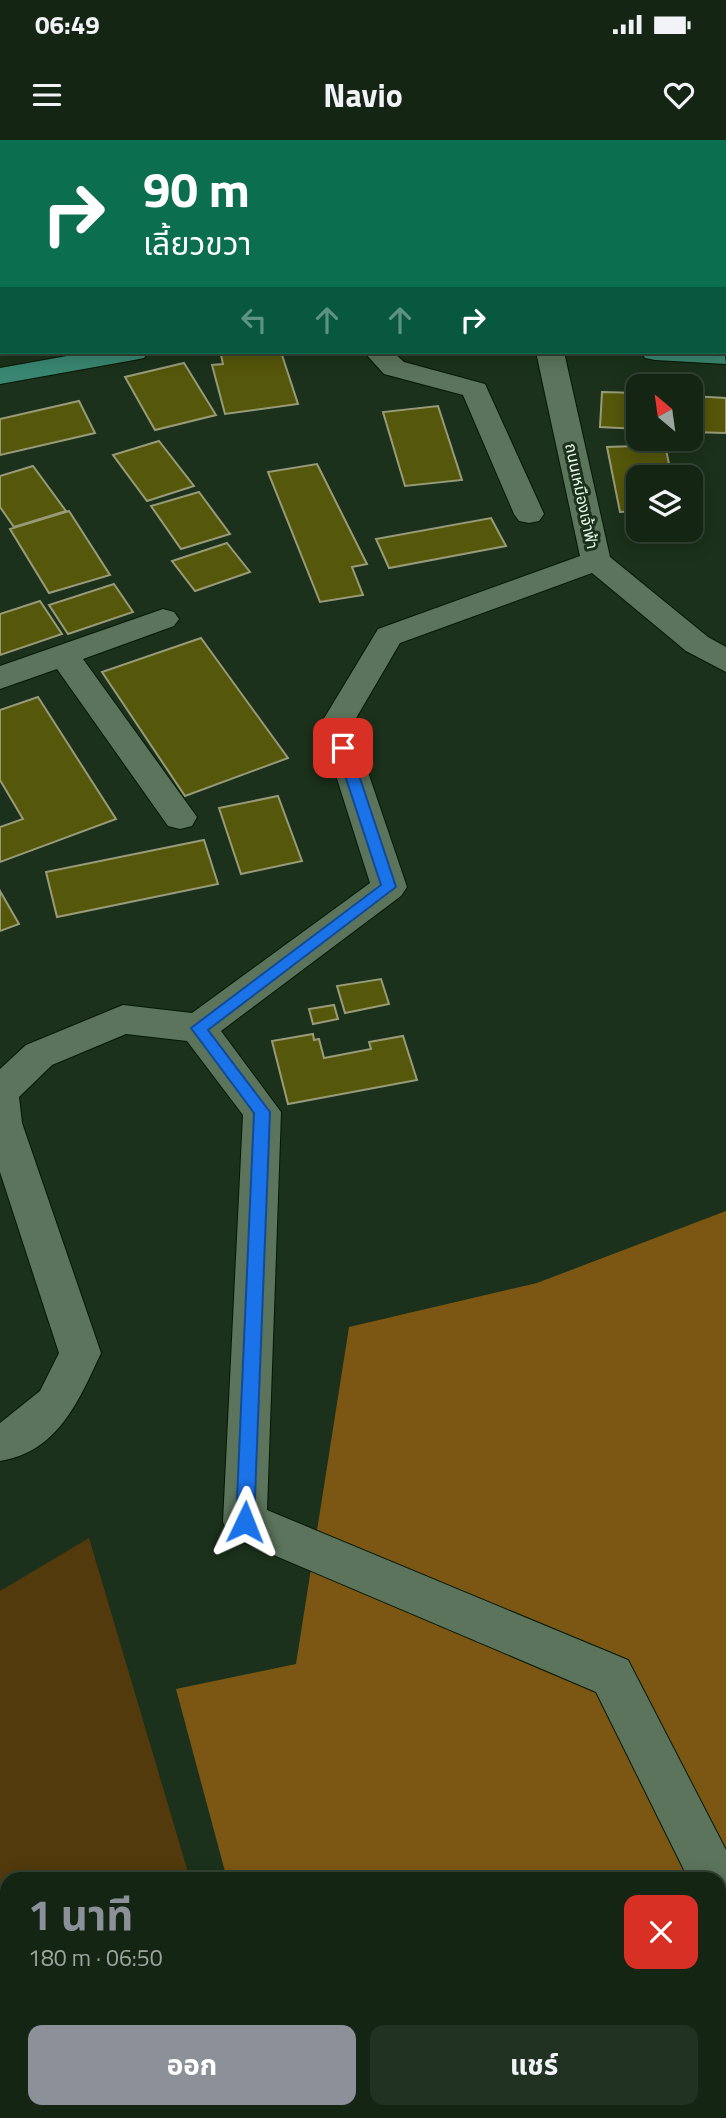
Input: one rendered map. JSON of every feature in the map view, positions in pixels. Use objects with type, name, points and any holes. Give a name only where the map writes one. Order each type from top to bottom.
[{"type":"main road","points":[[0,376],[123,354]]},
{"type":"main road","points":[[690,354],[726,356]]},
{"type":"street","points":[[379,354],[394,368],[475,390],[529,514]]},
{"type":"street","name":"ถนนเหมืองเจ้าฟ้า","points":[[550,354],[596,561],[697,644],[726,661]]},
{"type":"street","points":[[0,1442],[13,1440],[55,1404],[80,1353],[3,1123],[0,1093],[39,1055],[124,1019],[198,1028],[389,887],[335,725],[389,636],[596,561]]},
{"type":"street","points":[[0,678],[163,620]]},
{"type":"street","points":[[63,654],[180,817]]},
{"type":"street","points":[[198,1028],[262,1112],[245,1522],[612,1676],[711,1872]]},
{"type":"shaded area","points":[[726,1211],[726,1872],[225,1872],[176,1689],[296,1664],[349,1327],[537,1283]]},
{"type":"shaded area","points":[[89,1538],[188,1872],[0,1872],[0,1591]]},
{"type":"building","points":[[282,354],[298,404],[225,414],[212,365],[223,364],[221,355]]},
{"type":"building","points":[[184,363],[216,415],[155,430],[125,377]]},
{"type":"building","points":[[602,392],[626,393],[626,428],[600,427]]},
{"type":"building","points":[[704,397],[726,398],[726,433],[704,432]]},
{"type":"building","points":[[79,401],[95,433],[0,455],[0,419]]},
{"type":"building","points":[[438,406],[462,480],[405,486],[383,412]]},
{"type":"building","points":[[159,441],[194,486],[147,501],[113,455]]},
{"type":"building","points":[[626,446],[626,452],[666,452],[669,465],[626,465],[626,512],[620,512],[607,447]]},
{"type":"building","points":[[317,464],[367,564],[352,567],[363,595],[320,602],[268,472]]},
{"type":"building","points":[[33,466],[66,511],[14,527],[0,507],[0,476]]},
{"type":"building","points":[[199,492],[230,534],[181,549],[151,506]]},
{"type":"building","points":[[69,511],[110,575],[49,593],[10,529]]},
{"type":"building","points":[[491,518],[506,546],[389,568],[376,539]]},
{"type":"building","points":[[227,543],[250,572],[195,591],[172,561]]},
{"type":"building","points":[[114,584],[133,612],[68,634],[49,605]]},
{"type":"building","points":[[40,601],[62,634],[0,655],[0,614]]},
{"type":"building","points":[[201,638],[288,758],[185,796],[102,672]]},
{"type":"building","points":[[38,697],[116,819],[0,862],[0,827],[23,819],[0,780],[0,710]]},
{"type":"building","points":[[278,796],[302,861],[241,874],[219,808]]},
{"type":"building","points":[[204,840],[218,884],[57,917],[46,872]]},
{"type":"building","points":[[0,891],[19,924],[0,931]]},
{"type":"building","points":[[381,979],[389,1004],[345,1013],[337,986]]},
{"type":"building","points":[[334,1005],[338,1019],[313,1024],[309,1009]]},
{"type":"building","points":[[313,1034],[314,1040],[319,1039],[324,1058],[371,1049],[369,1042],[403,1036],[417,1080],[288,1104],[272,1041]]},
{"type":"route","points":[[245,1522],[262,1112],[198,1028],[389,887],[343,748]]}]
